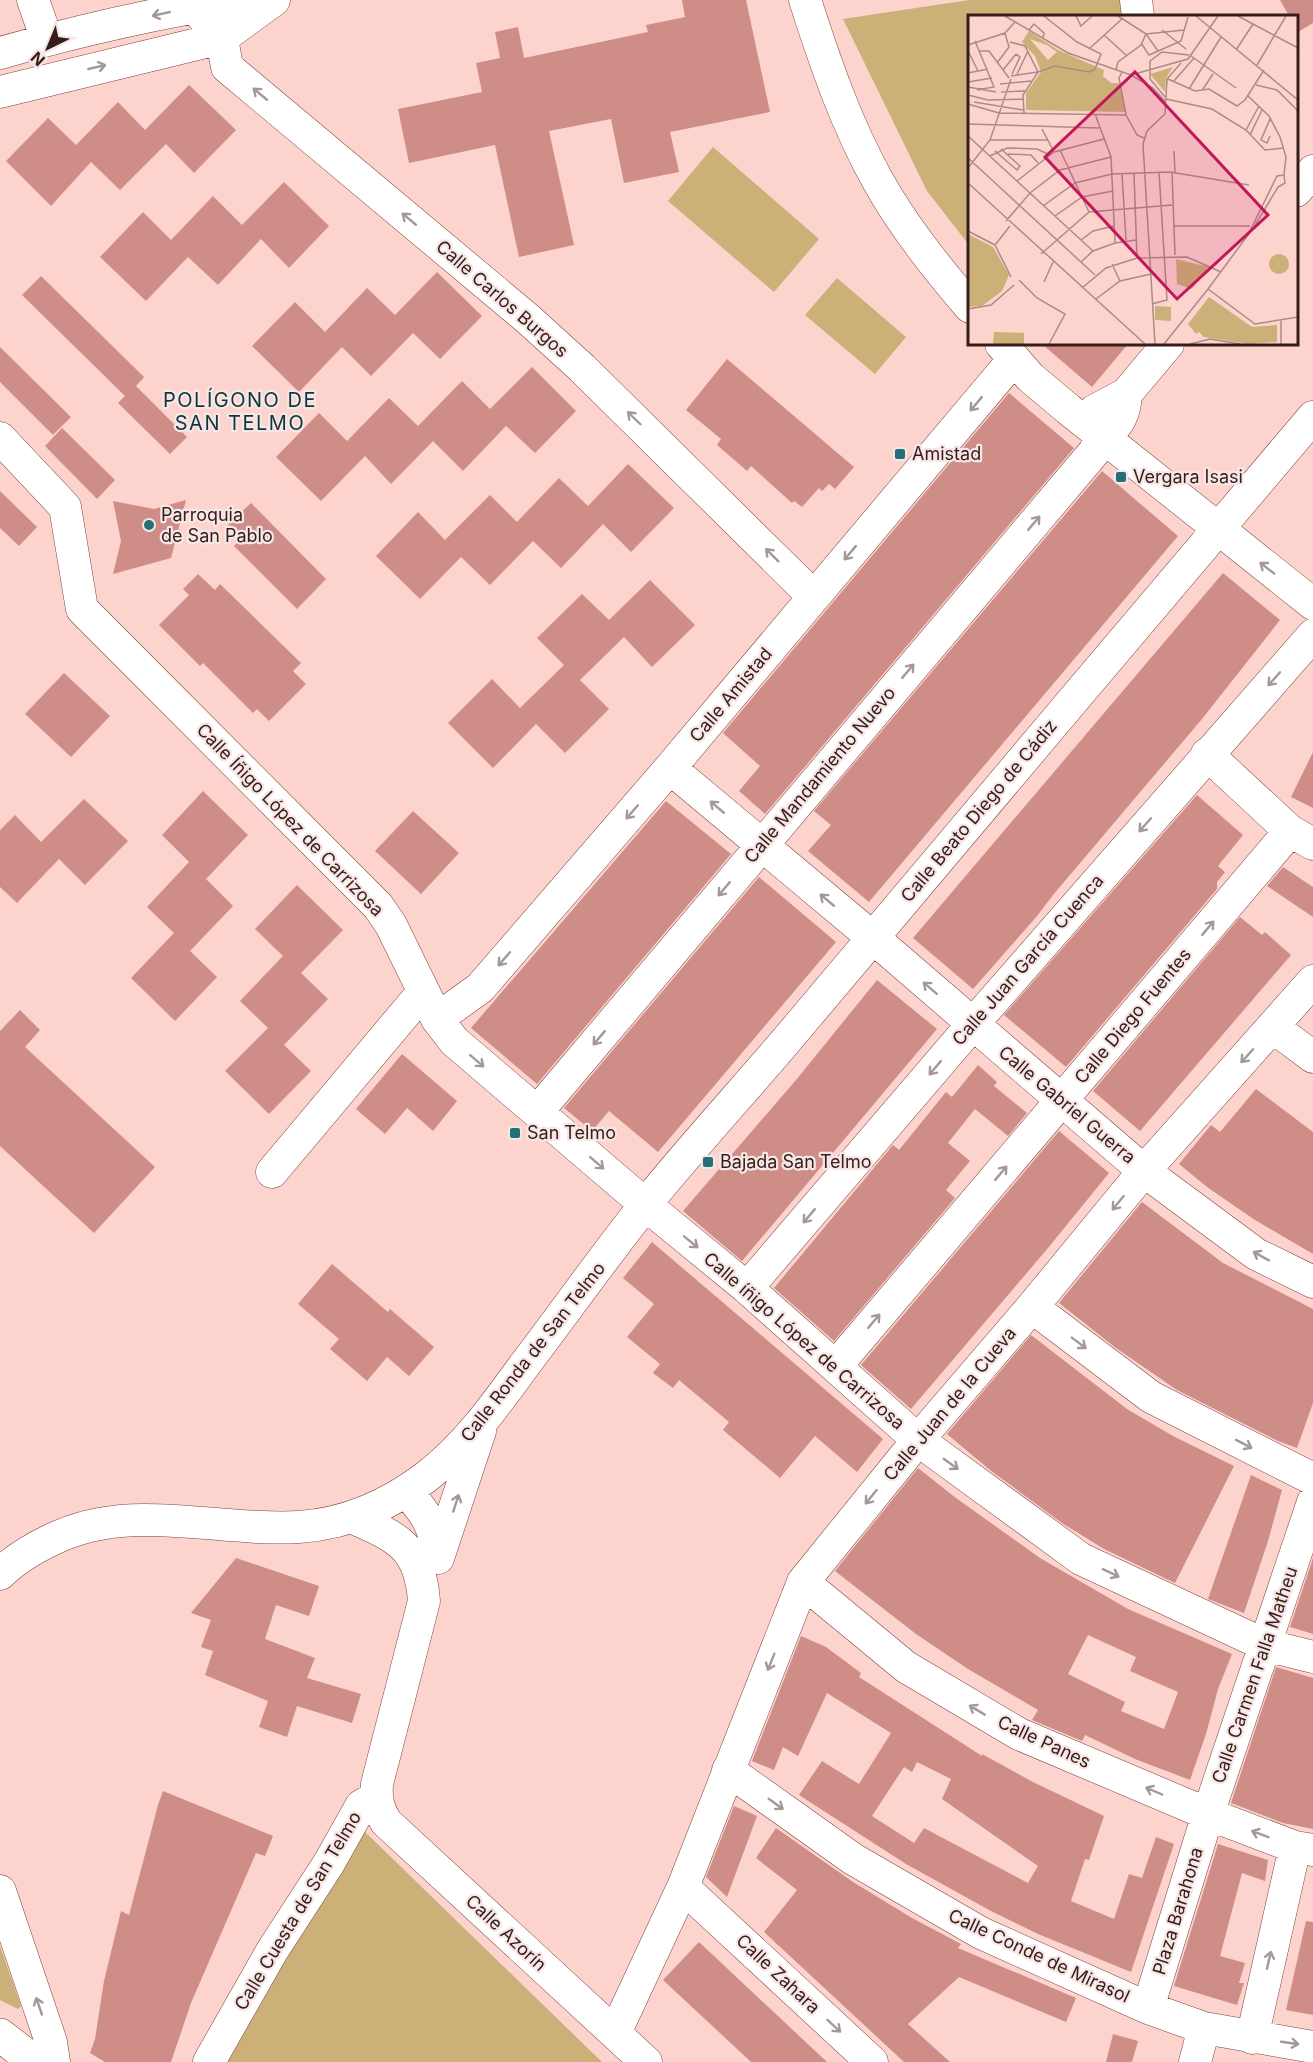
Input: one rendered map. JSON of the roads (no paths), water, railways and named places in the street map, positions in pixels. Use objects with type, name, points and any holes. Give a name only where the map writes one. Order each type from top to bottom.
[{"type":"main road","points":[[0,2035],[35,2062]]},
{"type":"street","points":[[33,0],[47,40]]},
{"type":"street","points":[[0,53],[47,40],[194,7],[240,0]]},
{"type":"street","points":[[0,92],[222,38],[274,0]]},
{"type":"street","points":[[805,0],[837,94],[879,182],[905,224],[968,306]]},
{"type":"street","points":[[1136,0],[1138,15]]},
{"type":"street","points":[[194,7],[222,38]]},
{"type":"street","name":"Calle Carlos Burgos","points":[[222,38],[227,67],[519,311],[582,368],[813,596]]},
{"type":"street","points":[[1298,189],[1313,171]]},
{"type":"street","name":"Calle Mandamiento Nuevo","points":[[537,1112],[762,844],[1094,430],[1094,411],[1126,394],[1167,345]]},
{"type":"street","points":[[1007,351],[1030,377],[1094,430],[1313,604]]},
{"type":"street","name":"Calle Amistad","points":[[430,1006],[480,988],[670,768],[813,596],[1007,351]]},
{"type":"street","name":"Calle Beato Diego de Cádiz","points":[[646,1205],[1313,417]]},
{"type":"street","name":"Calle Íñigo López de Carrizosa","points":[[0,438],[65,507],[82,609],[378,906],[391,925],[430,1006],[454,1041],[646,1205]]},
{"type":"street","name":"Calle Juan García Cuenca","points":[[747,1288],[972,1025],[1313,635]]},
{"type":"street","points":[[1207,754],[1301,838]]},
{"type":"street","name":"Calle Gabriel Guerra","points":[[670,768],[1144,1171],[1256,1254],[1313,1282]]},
{"type":"street","name":"Calle Diego Fuentes","points":[[836,1366],[1062,1100],[1301,838]]},
{"type":"street","name":"Calle Juan de la Cueva","points":[[615,2032],[683,1887],[803,1582],[918,1440],[1144,1171],[1313,981]]},
{"type":"street","points":[[272,1172],[430,1006]]},
{"type":"street","points":[[1273,1027],[1313,1057]]},
{"type":"street","name":"Calle íñigo López de Carrizosa","points":[[646,1205],[747,1288],[918,1440],[1081,1559],[1265,1645],[1313,1657]]},
{"type":"street","name":"Calle Ronda de San Telmo","points":[[0,1574],[37,1547],[73,1529],[110,1521],[154,1519],[266,1527],[302,1527],[351,1517],[380,1506],[406,1491],[456,1451],[486,1417],[646,1205]]},
{"type":"street","points":[[1032,1307],[1151,1397],[1313,1479]]},
{"type":"street","points":[[424,1601],[433,1582],[438,1558],[474,1446],[486,1417]]},
{"type":"street","points":[[406,1491],[430,1521],[436,1537],[438,1558]]},
{"type":"street","points":[[405,1546],[402,1531],[406,1491]]},
{"type":"street","name":"Calle Carmen Falla Matheu","points":[[1208,1814],[1313,1502]]},
{"type":"street","name":"Calle Cuesta de San Telmo","points":[[209,2062],[272,1951],[329,1863],[361,1806],[376,1797],[377,1784],[424,1601],[422,1580],[415,1561],[405,1546],[388,1533],[351,1517]]},
{"type":"street","name":"Calle Panes","points":[[803,1582],[906,1667],[1019,1734],[1208,1814],[1304,1849]]},
{"type":"street","name":"Calle Conde de Mirasol","points":[[728,1770],[853,1859],[981,1933],[1148,2008],[1204,2028],[1257,2046],[1313,2047]]},
{"type":"street","name":"Calle Azorín","points":[[376,1797],[379,1810],[386,1822],[646,2062]]},
{"type":"street","name":"Plaza Barahona","points":[[1148,2008],[1208,1814]]},
{"type":"street","points":[[1257,2046],[1304,1849]]},
{"type":"street","name":"Calle Zahara","points":[[683,1887],[872,2062]]},
{"type":"street","points":[[0,1891],[51,2042],[54,2062]]},
{"type":"street","points":[[1195,2062],[1204,2028]]},
{"type":"place","name":"Amistad","points":[[900,454]]},
{"type":"place","name":"Vergara Isasi","points":[[1121,477]]},
{"type":"place","name":"Parroquia de San Pablo","points":[[149,525]]},
{"type":"place","name":"San Telmo","points":[[515,1133]]},
{"type":"place","name":"Bajada San Telmo","points":[[708,1162]]},
{"type":"district","name":"POLÍGONO DE SAN TELMO","points":[[240,412]]}]
